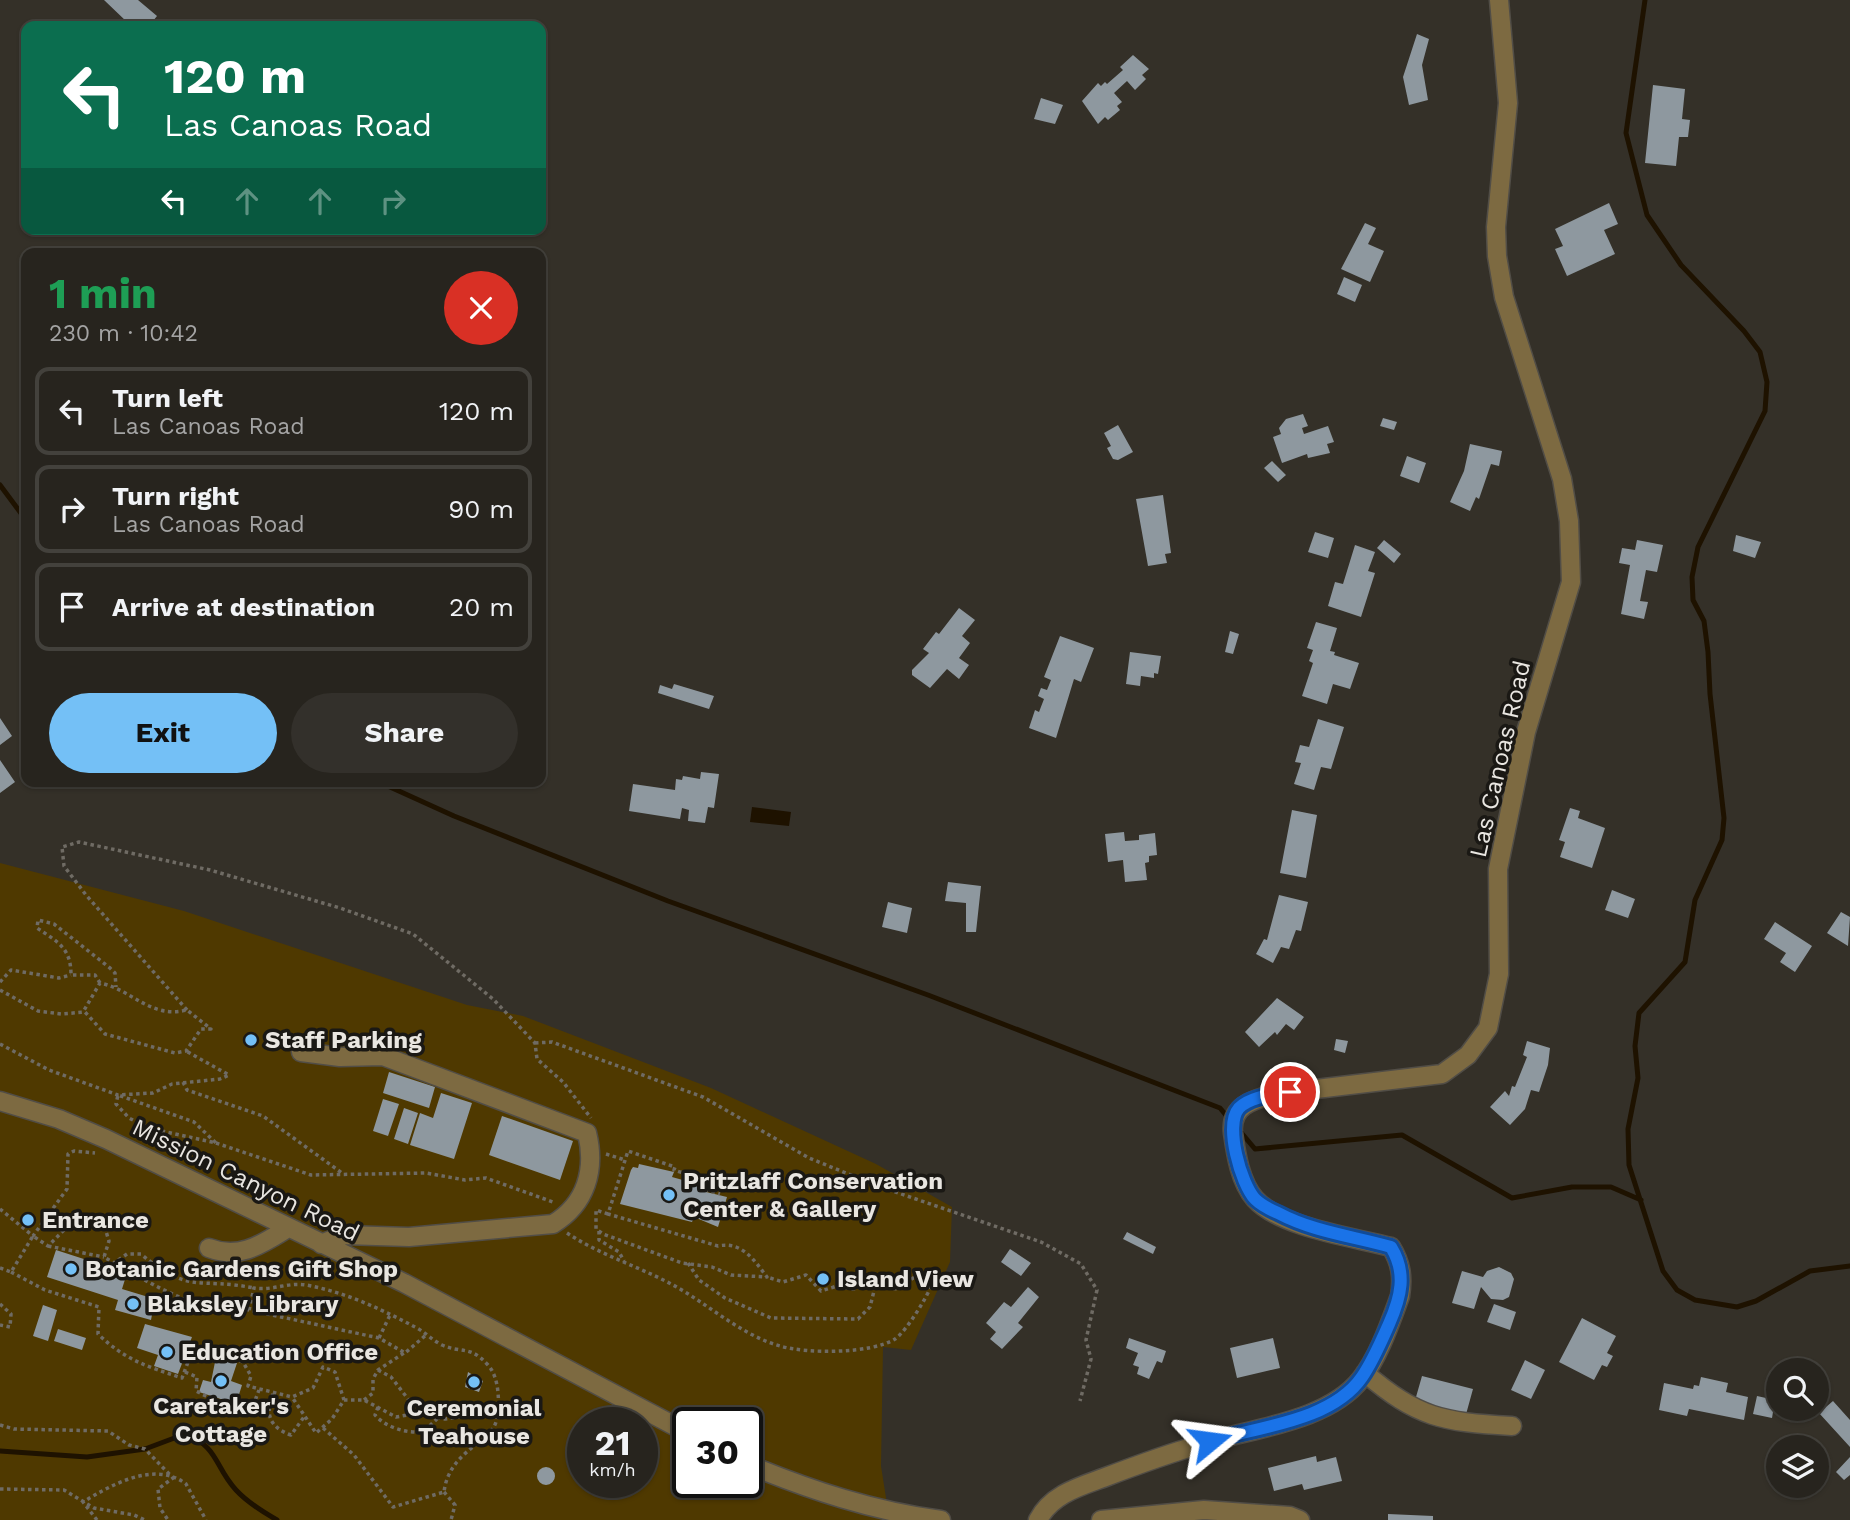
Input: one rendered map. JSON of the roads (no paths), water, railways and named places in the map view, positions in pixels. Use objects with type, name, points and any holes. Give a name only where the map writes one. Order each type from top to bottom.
[{"type":"street","name":"Las Canoas Road","points":[[1038,1520],[1045,1507],[1082,1486],[1163,1455],[1258,1427],[1298,1420],[1329,1405],[1360,1380],[1399,1296],[1402,1282],[1397,1257],[1391,1247],[1334,1236],[1278,1213],[1255,1199],[1242,1176],[1232,1123],[1238,1109],[1251,1100],[1274,1094],[1442,1074],[1468,1055],[1488,1028],[1499,974],[1498,869],[1527,732],[1571,582],[1569,521],[1562,479],[1504,296],[1497,256],[1496,227],[1508,103],[1499,0]]},
{"type":"street","points":[[301,1052],[340,1057],[383,1056],[587,1133],[592,1154],[586,1188],[569,1214],[556,1222],[409,1237],[344,1236],[321,1244]]},
{"type":"street","name":"Mission Canyon Road","points":[[0,1101],[59,1119],[106,1139],[404,1283],[672,1425]]},
{"type":"street","points":[[209,1248],[224,1254],[252,1250],[288,1228]]},
{"type":"street","points":[[1365,1373],[1397,1400],[1427,1415],[1462,1422],[1511,1426]]},
{"type":"street","points":[[763,1470],[799,1485],[867,1506],[941,1520]]},
{"type":"street","points":[[1101,1520],[1171,1511],[1204,1510],[1290,1516],[1300,1520]]},
{"type":"waterway","points":[[1645,0],[1626,133],[1647,215],[1681,265],[1744,331],[1760,352],[1767,382],[1765,411],[1698,547],[1692,577],[1693,600],[1704,621],[1708,652],[1724,818],[1722,840],[1695,900],[1685,962],[1639,1013],[1635,1046],[1638,1078],[1628,1129],[1629,1165],[1663,1271],[1677,1290],[1695,1300],[1737,1307],[1756,1301],[1810,1271],[1850,1266]]},
{"type":"waterway","points":[[0,485],[21,513]]},
{"type":"waterway","points":[[390,787],[454,816],[668,901],[928,995],[1220,1108],[1230,1120]]},
{"type":"waterway","points":[[1239,1130],[1255,1149],[1402,1135],[1512,1198],[1572,1187],[1611,1187],[1641,1200]]},
{"type":"waterway","points":[[0,1451],[87,1457],[145,1449],[185,1434],[210,1451],[240,1494],[277,1520]]},
{"type":"place","name":"Staff Parking","points":[[251,1040]]},
{"type":"place","name":"Pritzlaff Conservation Center & Gallery","points":[[669,1195]]},
{"type":"place","name":"Entrance","points":[[28,1220]]},
{"type":"place","name":"Botanic Gardens Gift Shop","points":[[71,1269]]},
{"type":"place","name":"Island View","points":[[823,1279]]},
{"type":"place","name":"Blaksley Library","points":[[133,1304]]},
{"type":"place","name":"Education Office","points":[[167,1352]]},
{"type":"place","name":"Caretaker's Cottage","points":[[221,1381]]},
{"type":"place","name":"Ceremonial Teahouse","points":[[474,1382]]}]
